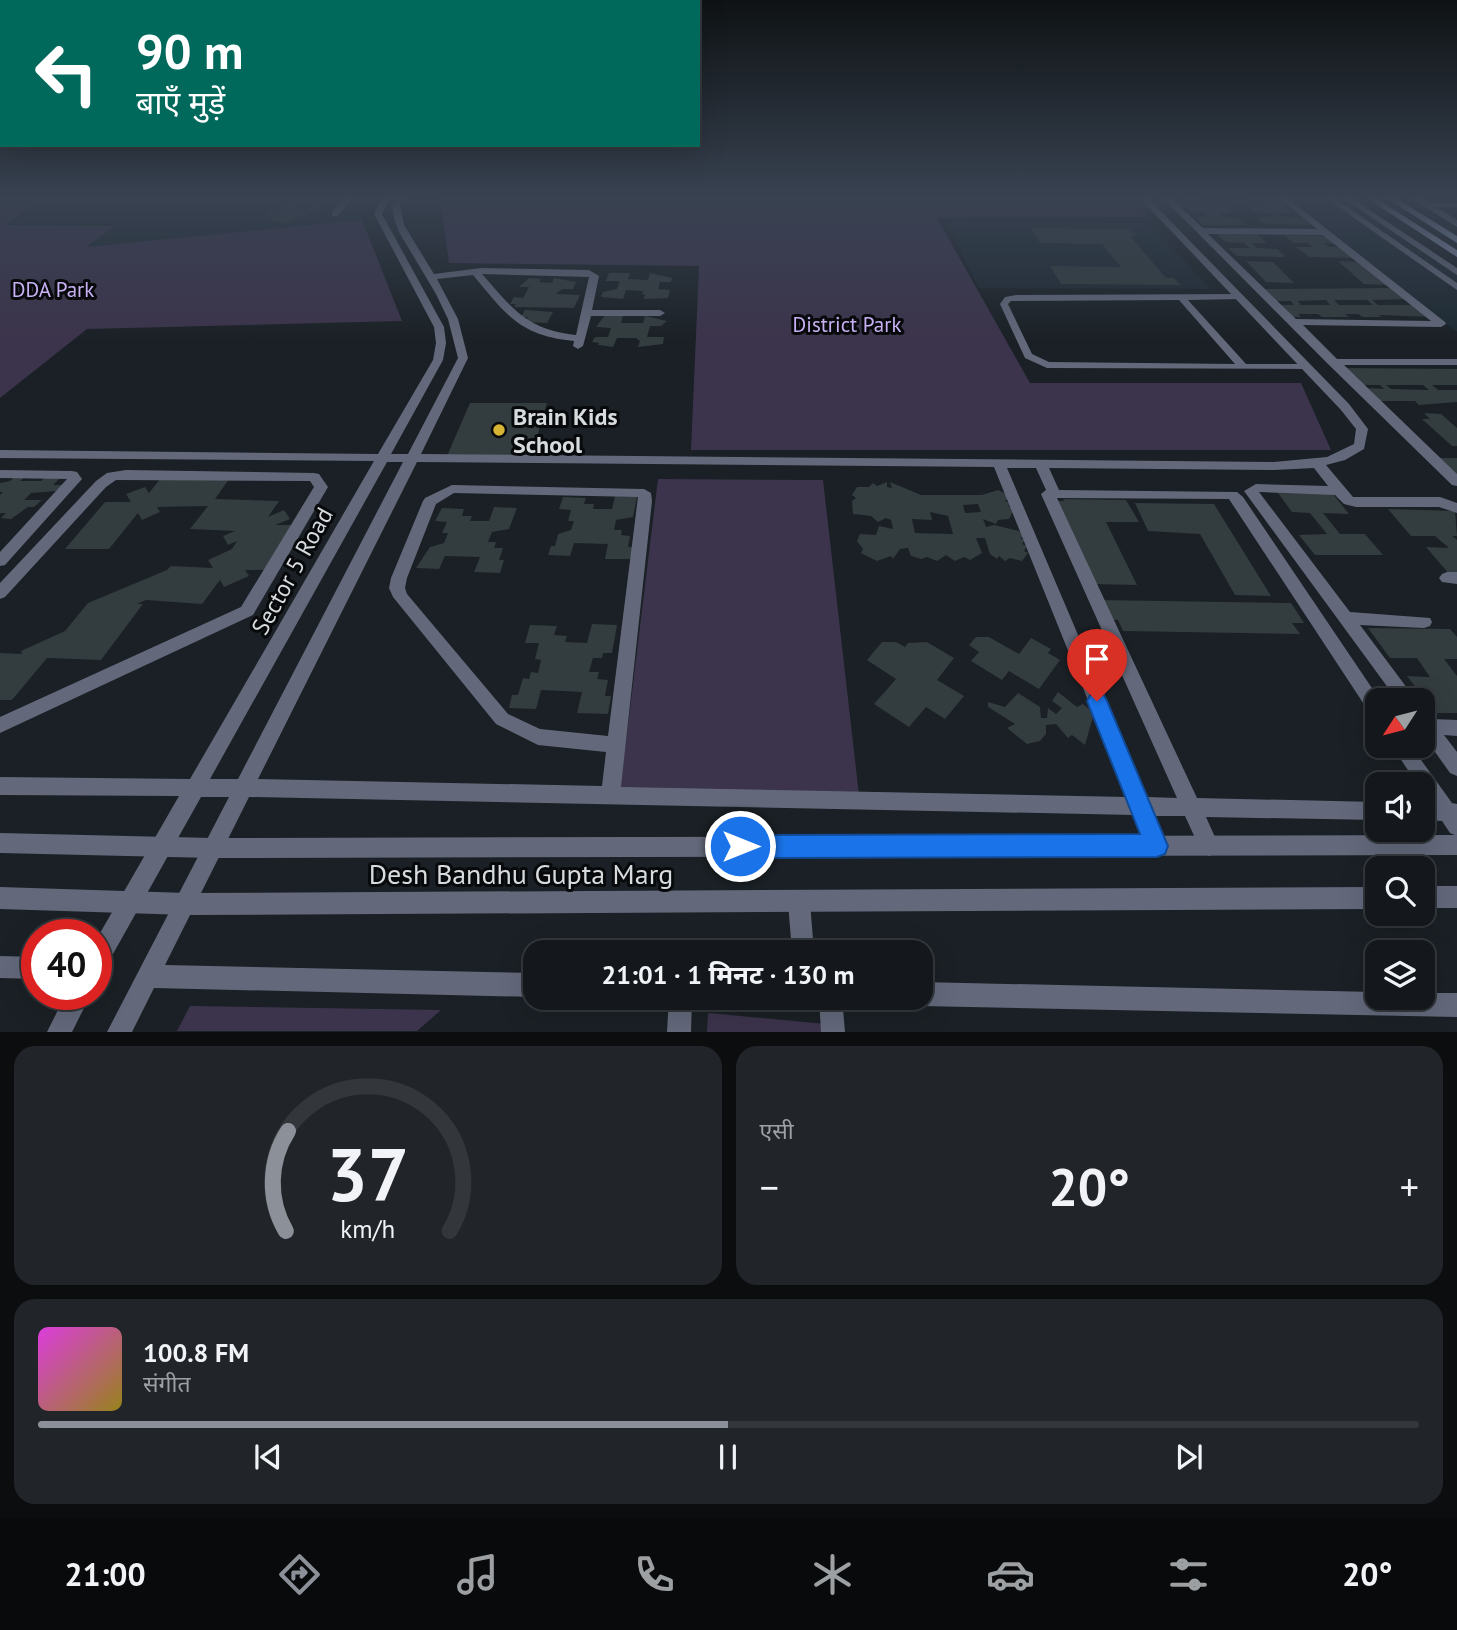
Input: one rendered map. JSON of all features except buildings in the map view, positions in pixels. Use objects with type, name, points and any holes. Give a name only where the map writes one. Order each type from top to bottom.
[{"type":"street","name":"Sector 5 Road","points":[[112,934],[438,360],[441,344],[439,327],[393,245]]},
{"type":"street","points":[[119,1031],[187,904],[212,848],[463,358],[456,324],[412,245]]},
{"type":"street","points":[[0,454],[999,464],[1318,464],[1345,458],[1360,446],[1362,429],[1345,407],[1189,245]]},
{"type":"street","points":[[1216,245],[1457,482]]},
{"type":"street","points":[[1292,322],[1441,324],[1342,245]]},
{"type":"street","points":[[1397,245],[1457,287]]},
{"type":"street","points":[[1417,245],[1457,272]]},
{"type":"street","points":[[494,271],[594,276],[578,342],[537,331],[509,314],[477,274],[494,271]]},
{"type":"street","points":[[431,277],[477,274],[545,276]]},
{"type":"street","points":[[585,313],[660,313]]},
{"type":"street","points":[[1332,362],[1457,362]]},
{"type":"street","points":[[999,464],[1157,846]]},
{"type":"street","points":[[1041,464],[1053,492]]},
{"type":"street","points":[[1318,464],[1349,501],[1440,502],[1457,508]]},
{"type":"street","points":[[0,474],[72,475],[75,479],[0,561]]},
{"type":"street","points":[[0,593],[111,476],[314,477],[319,481],[321,487],[247,611],[0,725]]},
{"type":"street","points":[[1339,491],[1256,488],[1251,491],[1398,688]]},
{"type":"street","points":[[610,796],[644,493],[452,489],[440,493],[430,501],[399,578],[397,588],[401,597],[502,719],[538,737],[614,745]]},
{"type":"street","points":[[1209,846],[1048,494],[1232,495],[1238,500],[1365,692]]},
{"type":"street","points":[[1345,618],[1424,622]]},
{"type":"street","points":[[1435,725],[1457,727]]},
{"type":"street","points":[[1435,738],[1457,767]]},
{"type":"street","points":[[1410,758],[1454,817]]},
{"type":"street","points":[[0,786],[245,788],[1365,811]]},
{"type":"street","points":[[1435,813],[1454,817]]},
{"type":"street","points":[[0,843],[162,844]]},
{"type":"street","name":"Desh Bandhu Gupta Marg","points":[[162,844],[212,848],[1457,845]]},
{"type":"street","points":[[1435,897],[1457,897]]},
{"type":"street","name":"Desh Bandhu Gupta Marg","points":[[0,898],[132,900],[187,904],[1365,898]]},
{"type":"street","points":[[799,902],[802,940]]},
{"type":"street","points":[[0,967],[21,968]]},
{"type":"street","points":[[149,976],[523,985]]},
{"type":"street","points":[[933,994],[1457,1005]]},
{"type":"street","points":[[59,1031],[70,1010]]},
{"type":"street","points":[[679,1031],[680,1010]]},
{"type":"street","points":[[832,1010],[833,1031]]},
{"type":"lane","points":[[1181,297],[1242,365]]},
{"type":"lane","points":[[1238,297],[1016,298],[1008,299],[1003,304],[1028,356],[1047,365],[1306,367]]},
{"type":"shaded area","points":[[958,245],[1169,245],[1211,289],[979,288]]},
{"type":"shaded area","points":[[1341,245],[1412,245],[1457,275],[1457,332]]},
{"type":"green space","name":"DDA Park","points":[[0,245],[372,245],[402,321],[87,329],[0,398]]},
{"type":"green space","name":"District Park","points":[[447,245],[952,245],[1030,383],[1301,383],[1331,450],[691,450],[699,266],[449,263]]},
{"type":"green space","points":[[658,479],[823,480],[859,795],[620,791]]},
{"type":"green space","points":[[190,1006],[441,1010],[417,1031],[177,1031]]},
{"type":"green space","points":[[708,1013],[826,1024],[826,1032],[707,1032]]},
{"type":"place","name":"Brain Kids School","points":[[499,430]]},
{"type":"route","points":[[740,846],[1157,846],[1097,701]]}]
